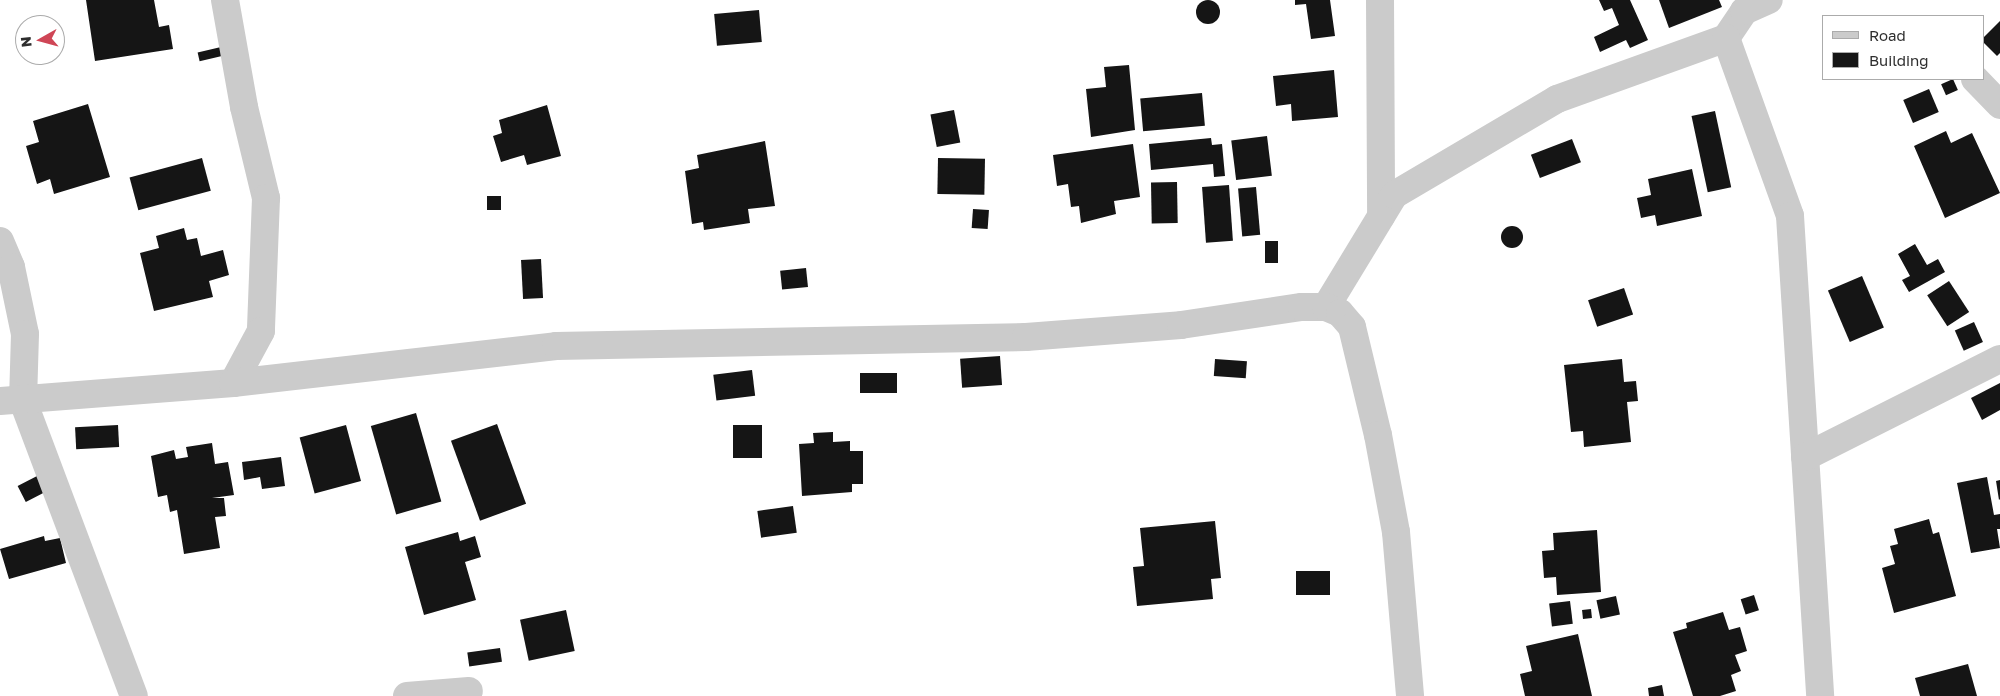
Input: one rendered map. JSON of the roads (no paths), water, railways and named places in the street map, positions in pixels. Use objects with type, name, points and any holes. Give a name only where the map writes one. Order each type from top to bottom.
[{"type":"street","points":[[225,0],[244,107],[266,198],[261,331],[232,383]]},
{"type":"street","points":[[1380,0],[1381,216]]},
{"type":"street","points":[[1326,307],[1394,195],[1557,99],[1726,38],[1744,11],[1769,0]]},
{"type":"street","points":[[1726,38],[1790,216],[1820,696]]},
{"type":"street","points":[[1976,80],[2000,105]]},
{"type":"street","points":[[0,241],[11,267],[25,334],[11,401],[134,696]]},
{"type":"street","points":[[11,401],[160,386],[232,383],[556,346],[1026,336],[1181,325],[1302,307],[1326,307],[1340,313],[1352,327],[1378,434],[1396,532],[1410,696]]},
{"type":"street","points":[[1805,457],[2000,359]]},
{"type":"street","points":[[407,696],[469,691]]}]
